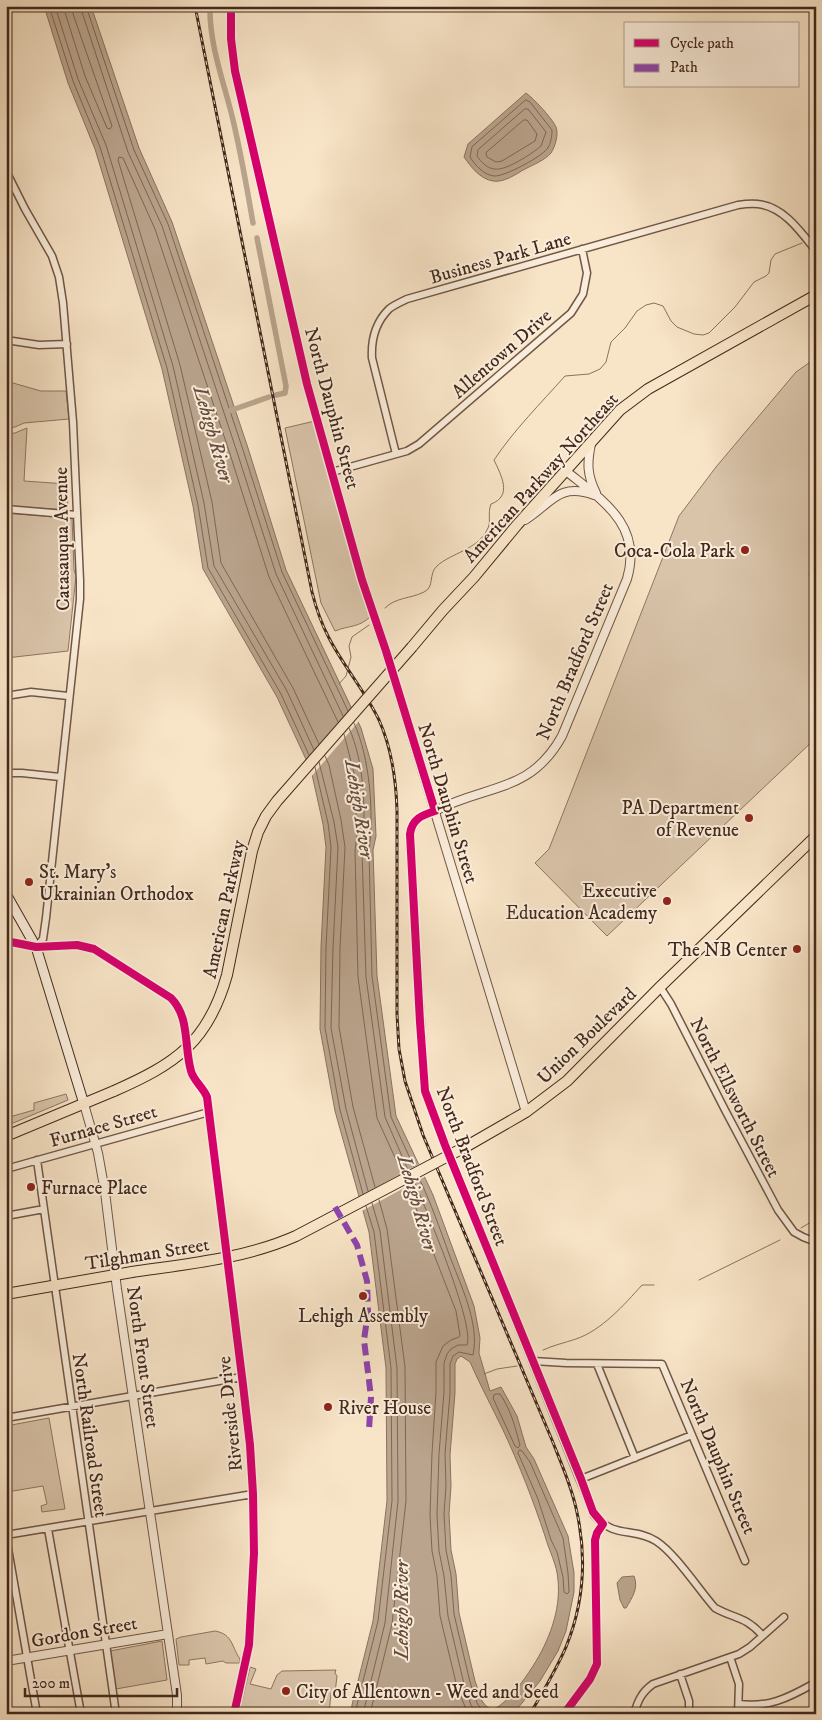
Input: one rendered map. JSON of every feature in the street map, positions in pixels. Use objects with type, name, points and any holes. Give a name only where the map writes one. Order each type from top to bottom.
[{"type":"main road","name":"American Parkway Northeast","points":[[412,647],[517,525],[620,410],[642,393],[816,295]]},
{"type":"main road","name":"American Parkway","points":[[84,1104],[160,1069],[182,1054],[197,1039],[210,1019],[222,994],[252,852],[258,832],[266,816],[300,774],[412,647]]},
{"type":"main road","name":"Union Boulevard","points":[[344,1211],[467,1146],[526,1112],[554,1092],[816,836]]},
{"type":"main road","name":"North Front Street","points":[[6,894],[36,946],[84,1104]]},
{"type":"main road","points":[[6,1136],[84,1104]]},
{"type":"main road","name":"Tilghman Street","points":[[6,1294],[252,1252],[288,1240],[344,1211]]},
{"type":"street","name":"North Dauphin Street","points":[[231,6],[231,39],[235,70],[307,384],[362,580],[386,651],[526,1112]]},
{"type":"street","name":"Catasauqua Avenue","points":[[6,171],[56,264],[61,286],[67,344],[80,581],[80,599],[43,938],[36,946]]},
{"type":"street","name":"Business Park Lane","points":[[396,454],[372,358],[371,342],[379,323],[390,309],[407,299],[738,204],[758,204],[778,210],[816,251]]},
{"type":"street","name":"Allentown Drive","points":[[396,454],[407,451],[418,444],[571,313],[583,294],[587,273],[582,249]]},
{"type":"street","points":[[6,340],[39,345],[67,344]]},
{"type":"street","points":[[591,442],[587,467],[590,482],[598,497]]},
{"type":"street","points":[[332,472],[396,454]]},
{"type":"street","name":"North Bradford Street","points":[[566,471],[612,509],[625,529],[630,546],[630,567],[614,611],[562,736],[548,758],[538,768],[517,782],[424,814],[416,820],[410,834],[425,1090],[445,1145],[593,1512],[603,1524],[614,1530],[644,1536],[658,1543],[670,1553],[715,1608],[723,1613],[744,1619],[762,1635]]},
{"type":"street","points":[[517,525],[531,517],[559,494],[578,491],[598,497]]},
{"type":"street","points":[[6,509],[77,515]]},
{"type":"street","points":[[815,575],[816,562]]},
{"type":"street","points":[[6,696],[31,692],[68,696]]},
{"type":"street","points":[[6,774],[22,772],[60,777]]},
{"type":"street","name":"Riverside Drive","points":[[6,941],[36,946],[77,945],[94,949],[171,998],[176,1003],[182,1017],[191,1072],[204,1089],[209,1112],[242,1377],[250,1445],[253,1494],[254,1553],[250,1640],[234,1714]]},
{"type":"street","name":"North Ellsworth Street","points":[[660,987],[671,1004],[784,1221],[796,1234],[816,1242]]},
{"type":"street","name":"North Front Street","points":[[84,1104],[95,1143],[105,1192],[177,1695],[177,1714]]},
{"type":"street","name":"Furnace Street","points":[[6,1169],[209,1112]]},
{"type":"street","name":"North Railroad Street","points":[[37,1160],[116,1714]]},
{"type":"street","points":[[6,1216],[44,1209]]},
{"type":"street","points":[[533,1361],[597,1364],[636,1458]]},
{"type":"street","name":"North Dauphin Street","points":[[597,1364],[662,1364],[745,1561]]},
{"type":"street","points":[[6,1418],[242,1377]]},
{"type":"street","points":[[581,1479],[692,1436]]},
{"type":"street","points":[[37,1714],[6,1536],[253,1494]]},
{"type":"street","points":[[48,1529],[81,1714]]},
{"type":"street","points":[[634,1714],[638,1699],[653,1684],[730,1657],[750,1647],[784,1617]]},
{"type":"street","name":"Gordon Street","points":[[6,1661],[168,1634]]},
{"type":"street","points":[[730,1657],[739,1684],[738,1714]]},
{"type":"street","points":[[680,1674],[689,1701],[689,1714]]},
{"type":"street","points":[[739,1704],[761,1706],[790,1697],[812,1684]]},
{"type":"shaded area","name":"Coca-Cola Park","points":[[816,358],[816,738],[607,936],[535,863],[549,849],[679,516],[716,467],[796,372]]},
{"type":"shaded area","points":[[6,381],[41,391],[66,391],[69,419],[24,423],[6,428]]},
{"type":"shaded area","points":[[315,421],[371,616],[358,624],[335,631],[321,603],[285,428]]},
{"type":"shaded area","points":[[27,428],[24,481],[67,484],[68,510],[6,506],[6,434],[15,433]]},
{"type":"shaded area","points":[[6,513],[72,518],[74,570],[76,576],[68,651],[6,658]]},
{"type":"shaded area","points":[[66,1094],[68,1100],[6,1126],[6,1118],[34,1110],[34,1103]]},
{"type":"shaded area","points":[[49,1418],[65,1509],[42,1512],[41,1506],[47,1504],[43,1486],[7,1492],[6,1426]]},
{"type":"shaded area","points":[[215,1631],[229,1638],[240,1659],[240,1663],[226,1663],[223,1661],[206,1664],[205,1658],[189,1660],[189,1665],[179,1665],[176,1639]]},
{"type":"shaded area","points":[[162,1641],[167,1680],[116,1689],[110,1651]]},
{"type":"shaded area","points":[[250,1667],[256,1669],[250,1684],[271,1689],[277,1675],[282,1671],[336,1670],[335,1693],[331,1693],[329,1714],[239,1714]]},
{"type":"water","name":"Lehigh River","points":[[44,6],[91,6],[139,148],[172,222],[248,448],[286,570],[361,728],[373,769],[376,836],[373,850],[377,976],[396,1116],[433,1195],[474,1306],[480,1338],[479,1353],[490,1391],[501,1387],[517,1416],[526,1447],[534,1459],[568,1536],[574,1573],[574,1592],[566,1631],[558,1651],[540,1681],[513,1714],[351,1714],[373,1621],[387,1501],[386,1368],[369,1232],[335,1111],[320,1029],[321,947],[326,847],[323,824],[311,770],[277,697],[203,569],[193,506],[162,369],[95,149],[68,83]],"holes":[[[461,1356],[470,1362],[520,1469],[555,1563],[558,1580],[558,1603],[549,1636],[533,1666],[520,1685],[505,1701],[493,1710],[482,1701],[475,1681],[459,1613],[456,1574],[451,1550],[449,1514],[451,1486],[450,1455],[455,1393],[455,1364]]]},
{"type":"water","points":[[526,93],[551,119],[556,127],[557,137],[555,144],[548,156],[514,176],[497,181],[488,180],[480,175],[464,157],[468,144]]},
{"type":"water","points":[[634,1576],[636,1585],[634,1593],[626,1608],[624,1608],[620,1600],[617,1583],[622,1577]]},
{"type":"pier","points":[[354,706],[360,720],[310,778],[308,771]]},
{"type":"pier","points":[[421,1163],[426,1176],[360,1212],[356,1198]]},
{"type":"waterway","points":[[210,6],[214,49],[236,133],[253,223]]},
{"type":"waterway","points":[[257,238],[286,386],[285,393],[276,395]]},
{"type":"waterway","points":[[385,608],[398,600],[427,590],[431,584],[434,569],[437,566],[470,547],[483,537],[488,527],[491,504],[502,496],[503,491],[502,478],[494,460],[519,427],[565,376],[589,374],[600,369],[606,362],[611,342],[625,328],[637,311],[646,305],[654,303],[663,306],[671,321],[677,327],[694,334],[703,335],[709,333],[735,307],[754,282],[769,273],[771,260],[775,254],[802,243]]},
{"type":"waterway","name":"Lehigh River","points":[[229,411],[269,397]]},
{"type":"waterway","points":[[339,684],[346,676],[351,657],[349,646],[352,637],[369,625]]},
{"type":"waterway","points":[[801,1228],[816,1219]]},
{"type":"waterway","points":[[699,1280],[780,1240]]},
{"type":"waterway","points":[[543,1350],[576,1339],[595,1330],[628,1301],[642,1285],[654,1285]]},
{"type":"waterway","points":[[484,1374],[497,1369],[517,1366]]},
{"type":"railway","points":[[195,6],[314,598],[321,621],[329,638],[379,720],[392,764],[397,810],[397,1014],[399,1049],[405,1081],[423,1135],[552,1440],[574,1499],[582,1543],[582,1579],[577,1613],[562,1656],[530,1714]]},
{"type":"marked path","points":[[335,1207],[357,1245],[367,1281],[368,1312],[364,1340],[371,1397],[369,1430]]},
{"type":"cycle path","points":[[231,6],[231,39],[235,71],[307,384],[362,580],[435,811],[418,818],[410,834],[425,1091],[593,1512],[603,1524],[595,1540],[597,1664],[590,1679],[564,1714]]},
{"type":"cycle path","points":[[6,941],[36,947],[77,945],[94,949],[171,998],[177,1006],[184,1023],[192,1074],[207,1097],[250,1445],[253,1494],[254,1553],[249,1645],[234,1714]]},
{"type":"place","name":"Coca-Cola Park","points":[[745,550]]},
{"type":"place","name":"PA Department of Revenue","points":[[749,818]]},
{"type":"place","name":"St. Mary's Ukrainian Orthodox","points":[[29,882]]},
{"type":"place","name":"Executive Education Academy","points":[[667,901]]},
{"type":"place","name":"The NB Center","points":[[797,949]]},
{"type":"place","name":"Furnace Place","points":[[31,1187]]},
{"type":"place","name":"Lehigh Assembly","points":[[363,1296]]},
{"type":"place","name":"River House","points":[[328,1407]]},
{"type":"place","name":"City of Allentown - Weed and Seed","points":[[286,1691]]}]
